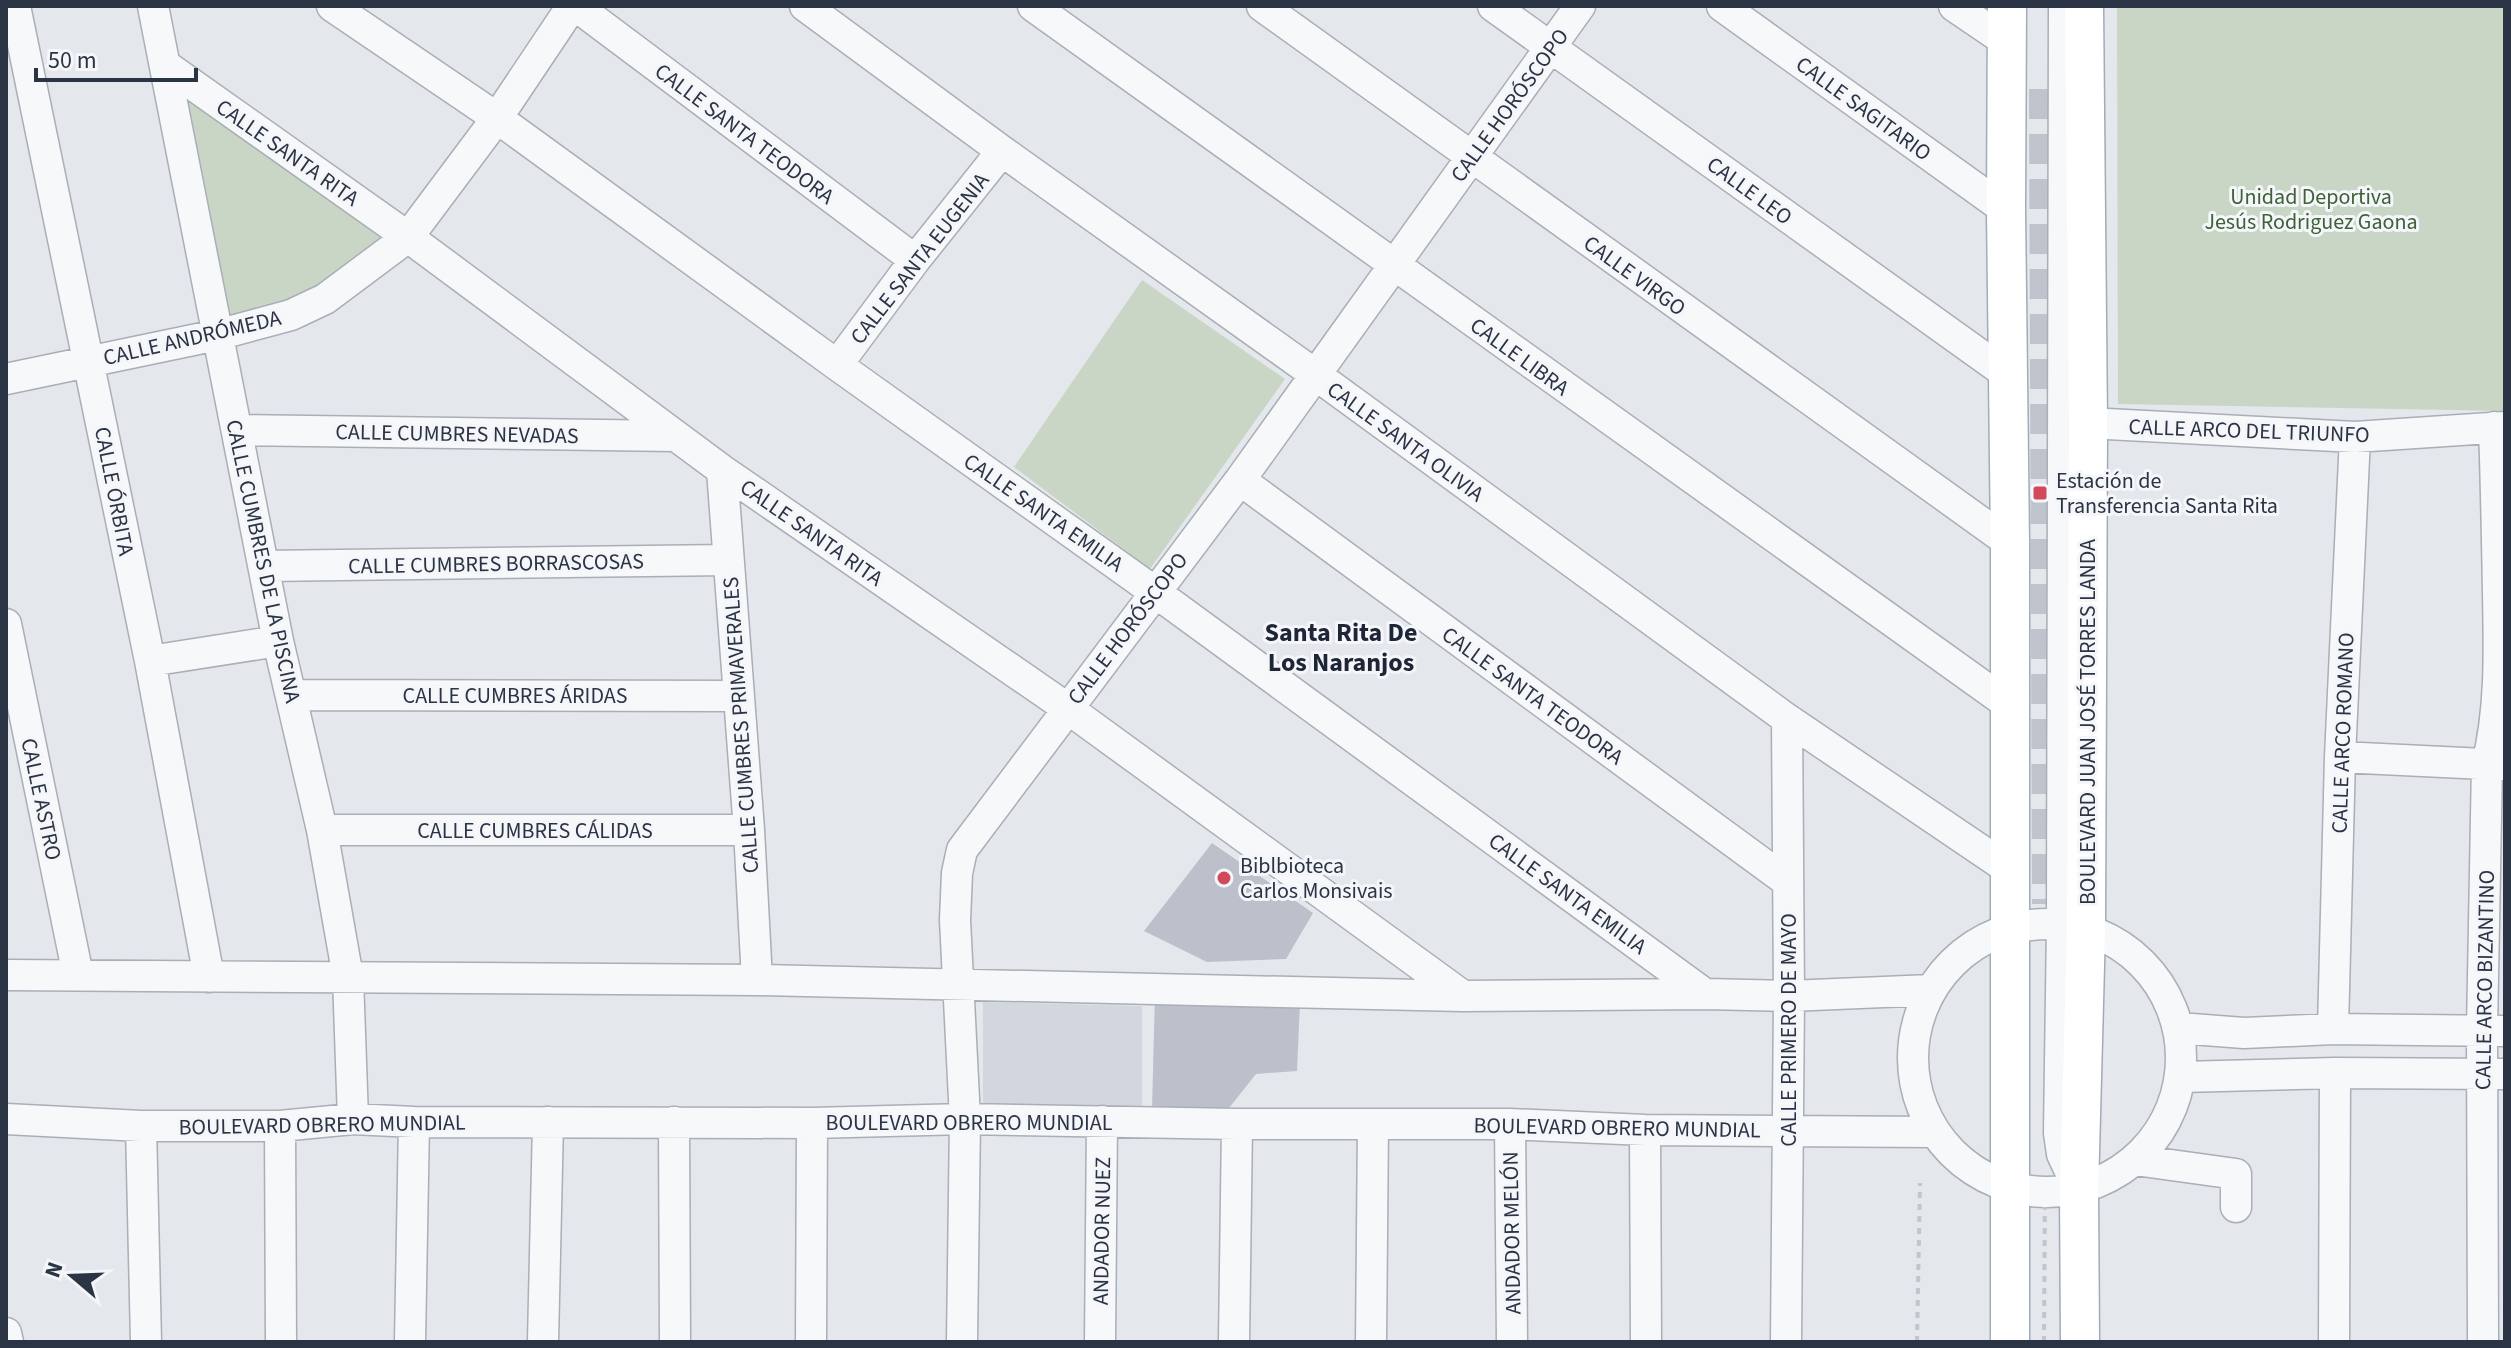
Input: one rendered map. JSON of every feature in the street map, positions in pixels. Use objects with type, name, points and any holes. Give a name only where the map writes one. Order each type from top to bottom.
[{"type":"main road","name":"BOULEVARD JUAN JOSÉ TORRES LANDA","points":[[2071,12],[2088,423],[2065,918],[2079,1190],[2080,1342]]},
{"type":"main road","points":[[2007,24],[2010,1342]]},
{"type":"street","name":"CALLE ÓRBITA","points":[[15,6],[90,360],[209,977]]},
{"type":"street","name":"CALLE CUMBRES DE LA PISCINA","points":[[153,6],[278,641],[322,830],[348,977],[353,1119]]},
{"type":"street","name":"CALLE SANTA EMILIA","points":[[332,6],[497,118],[1155,592],[1705,994]]},
{"type":"street","name":"CALLE ANDRÓMEDA","points":[[6,379],[217,335],[291,315],[325,299],[408,237],[497,118],[574,6]]},
{"type":"street","name":"CALLE SANTA TEODORA","points":[[574,6],[915,260]]},
{"type":"street","name":"CALLE SANTA OLIVIA","points":[[805,6],[1787,719],[2010,870]]},
{"type":"street","name":"CALLE LIBRA","points":[[1033,6],[2008,704]]},
{"type":"street","name":"CALLE VIRGO","points":[[1262,6],[2010,543]]},
{"type":"street","name":"CALLE LEO","points":[[1493,6],[2007,374]]},
{"type":"street","name":"CALLE HORÓSCOPO","points":[[962,1342],[965,1119],[955,920],[957,873],[962,850],[1240,480],[1580,6]]},
{"type":"street","name":"CALLE SAGITARIO","points":[[1722,6],[2006,210]]},
{"type":"street","points":[[1954,6],[2007,24]]},
{"type":"street","points":[[2044,89],[2053,50],[2071,12]]},
{"type":"street","points":[[2065,918],[2071,12]]},
{"type":"street","name":"CALLE SANTA RITA","points":[[165,65],[408,237],[722,470],[1067,708],[1463,996]]},
{"type":"street","name":"CALLE SANTA EUGENIA","points":[[837,365],[1002,151]]},
{"type":"street","name":"CALLE ARCO DEL TRIUNFO","points":[[2088,423],[2355,437],[2500,427]]},
{"type":"street","name":"CALLE ARCO BIZANTINO","points":[[2483,1342],[2493,1074],[2496,764],[2492,745],[2498,634],[2500,427]]},
{"type":"street","name":"CALLE CUMBRES NEVADAS","points":[[237,430],[676,436]]},
{"type":"street","name":"CALLE ARCO ROMANO","points":[[2333,1029],[2340,757],[2355,437]]},
{"type":"street","name":"CALLE CUMBRES PRIMAVERALES","points":[[722,470],[757,980]]},
{"type":"street","name":"CALLE SANTA TEODORA","points":[[1240,480],[1788,882]]},
{"type":"street","name":"CALLE CUMBRES BORRASCOSAS","points":[[264,566],[727,560]]},
{"type":"street","name":"CALLE ASTRO","points":[[6,624],[78,975]]},
{"type":"street","points":[[150,661],[278,641]]},
{"type":"street","name":"CALLE CUMBRES ÁRIDAS","points":[[291,695],[739,696]]},
{"type":"street","name":"CALLE PRIMERO DE MAYO","points":[[1786,1342],[1789,996],[1787,719]]},
{"type":"street","points":[[2340,757],[2496,764]]},
{"type":"street","name":"CALLE CUMBRES CÁLIDAS","points":[[322,830],[749,830]]},
{"type":"street","points":[[2065,918],[2118,943],[2146,965],[2166,994],[2179,1028],[2181,1077],[2172,1108],[2157,1137],[2135,1160],[2109,1178],[2079,1190],[2045,1194],[2010,1189],[1987,1180],[1948,1151],[1933,1132],[1918,1098],[1912,1061],[1917,1025],[1931,990],[1964,951],[2010,928],[2065,918]]},
{"type":"street","points":[[6,975],[757,980],[1463,996],[1789,996],[1931,990]]},
{"type":"street","points":[[2179,1028],[2244,1033],[2333,1029],[2493,1030]]},
{"type":"street","points":[[2181,1077],[2335,1073],[2493,1074]]},
{"type":"street","points":[[2334,1342],[2335,1073]]},
{"type":"street","name":"BOULEVARD OBRERO MUNDIAL","points":[[6,1119],[141,1126],[280,1126],[353,1119],[414,1122],[812,1123],[965,1119],[1933,1132]]},
{"type":"street","name":"ANDADOR NUEZ","points":[[1100,1342],[1102,1121]]},
{"type":"street","points":[[410,1342],[414,1122]]},
{"type":"street","points":[[543,1342],[548,1122]]},
{"type":"street","points":[[674,1122],[675,1342]]},
{"type":"street","points":[[811,1342],[812,1123]]},
{"type":"street","points":[[1234,1342],[1237,1124]]},
{"type":"street","points":[[1371,1342],[1373,1124]]},
{"type":"street","name":"ANDADOR MELÓN","points":[[1510,1124],[1512,1342]]},
{"type":"street","points":[[141,1126],[146,1342]]},
{"type":"street","points":[[280,1126],[281,1342]]},
{"type":"street","points":[[1645,1130],[1646,1342]]},
{"type":"street","points":[[2135,1160],[2236,1174],[2236,1207]]},
{"type":"street","points":[[6,1333],[8,1342]]},
{"type":"path","points":[[1917,1342],[1920,1183]]},
{"type":"shaded area","points":[[983,1002],[1142,1006],[1142,1109],[983,1108]]},
{"type":"green space","name":"Unidad Deportiva Jesús Rodriguez Gaona","points":[[2117,6],[2505,6],[2505,411],[2118,404]]},
{"type":"green space","points":[[177,84],[395,236],[335,288],[227,320]]},
{"type":"green space","points":[[1142,280],[1285,379],[1150,569],[1014,467]]},
{"type":"building","name":"Biblbioteca Carlos Monsivais","points":[[1212,843],[1313,913],[1286,959],[1207,962],[1144,931]]},
{"type":"building","points":[[1155,994],[1300,1002],[1297,1071],[1256,1074],[1225,1113],[1152,1110]]},
{"type":"tunnel","points":[[2044,89],[2047,904]]},
{"type":"place","name":"Estación de Transferencia Santa Rita","points":[[2040,493]]},
{"type":"place","name":"Biblbioteca Carlos Monsivais","points":[[1224,878]]},
{"type":"district","name":"Santa Rita De Los Naranjos","points":[[1341,647]]}]
